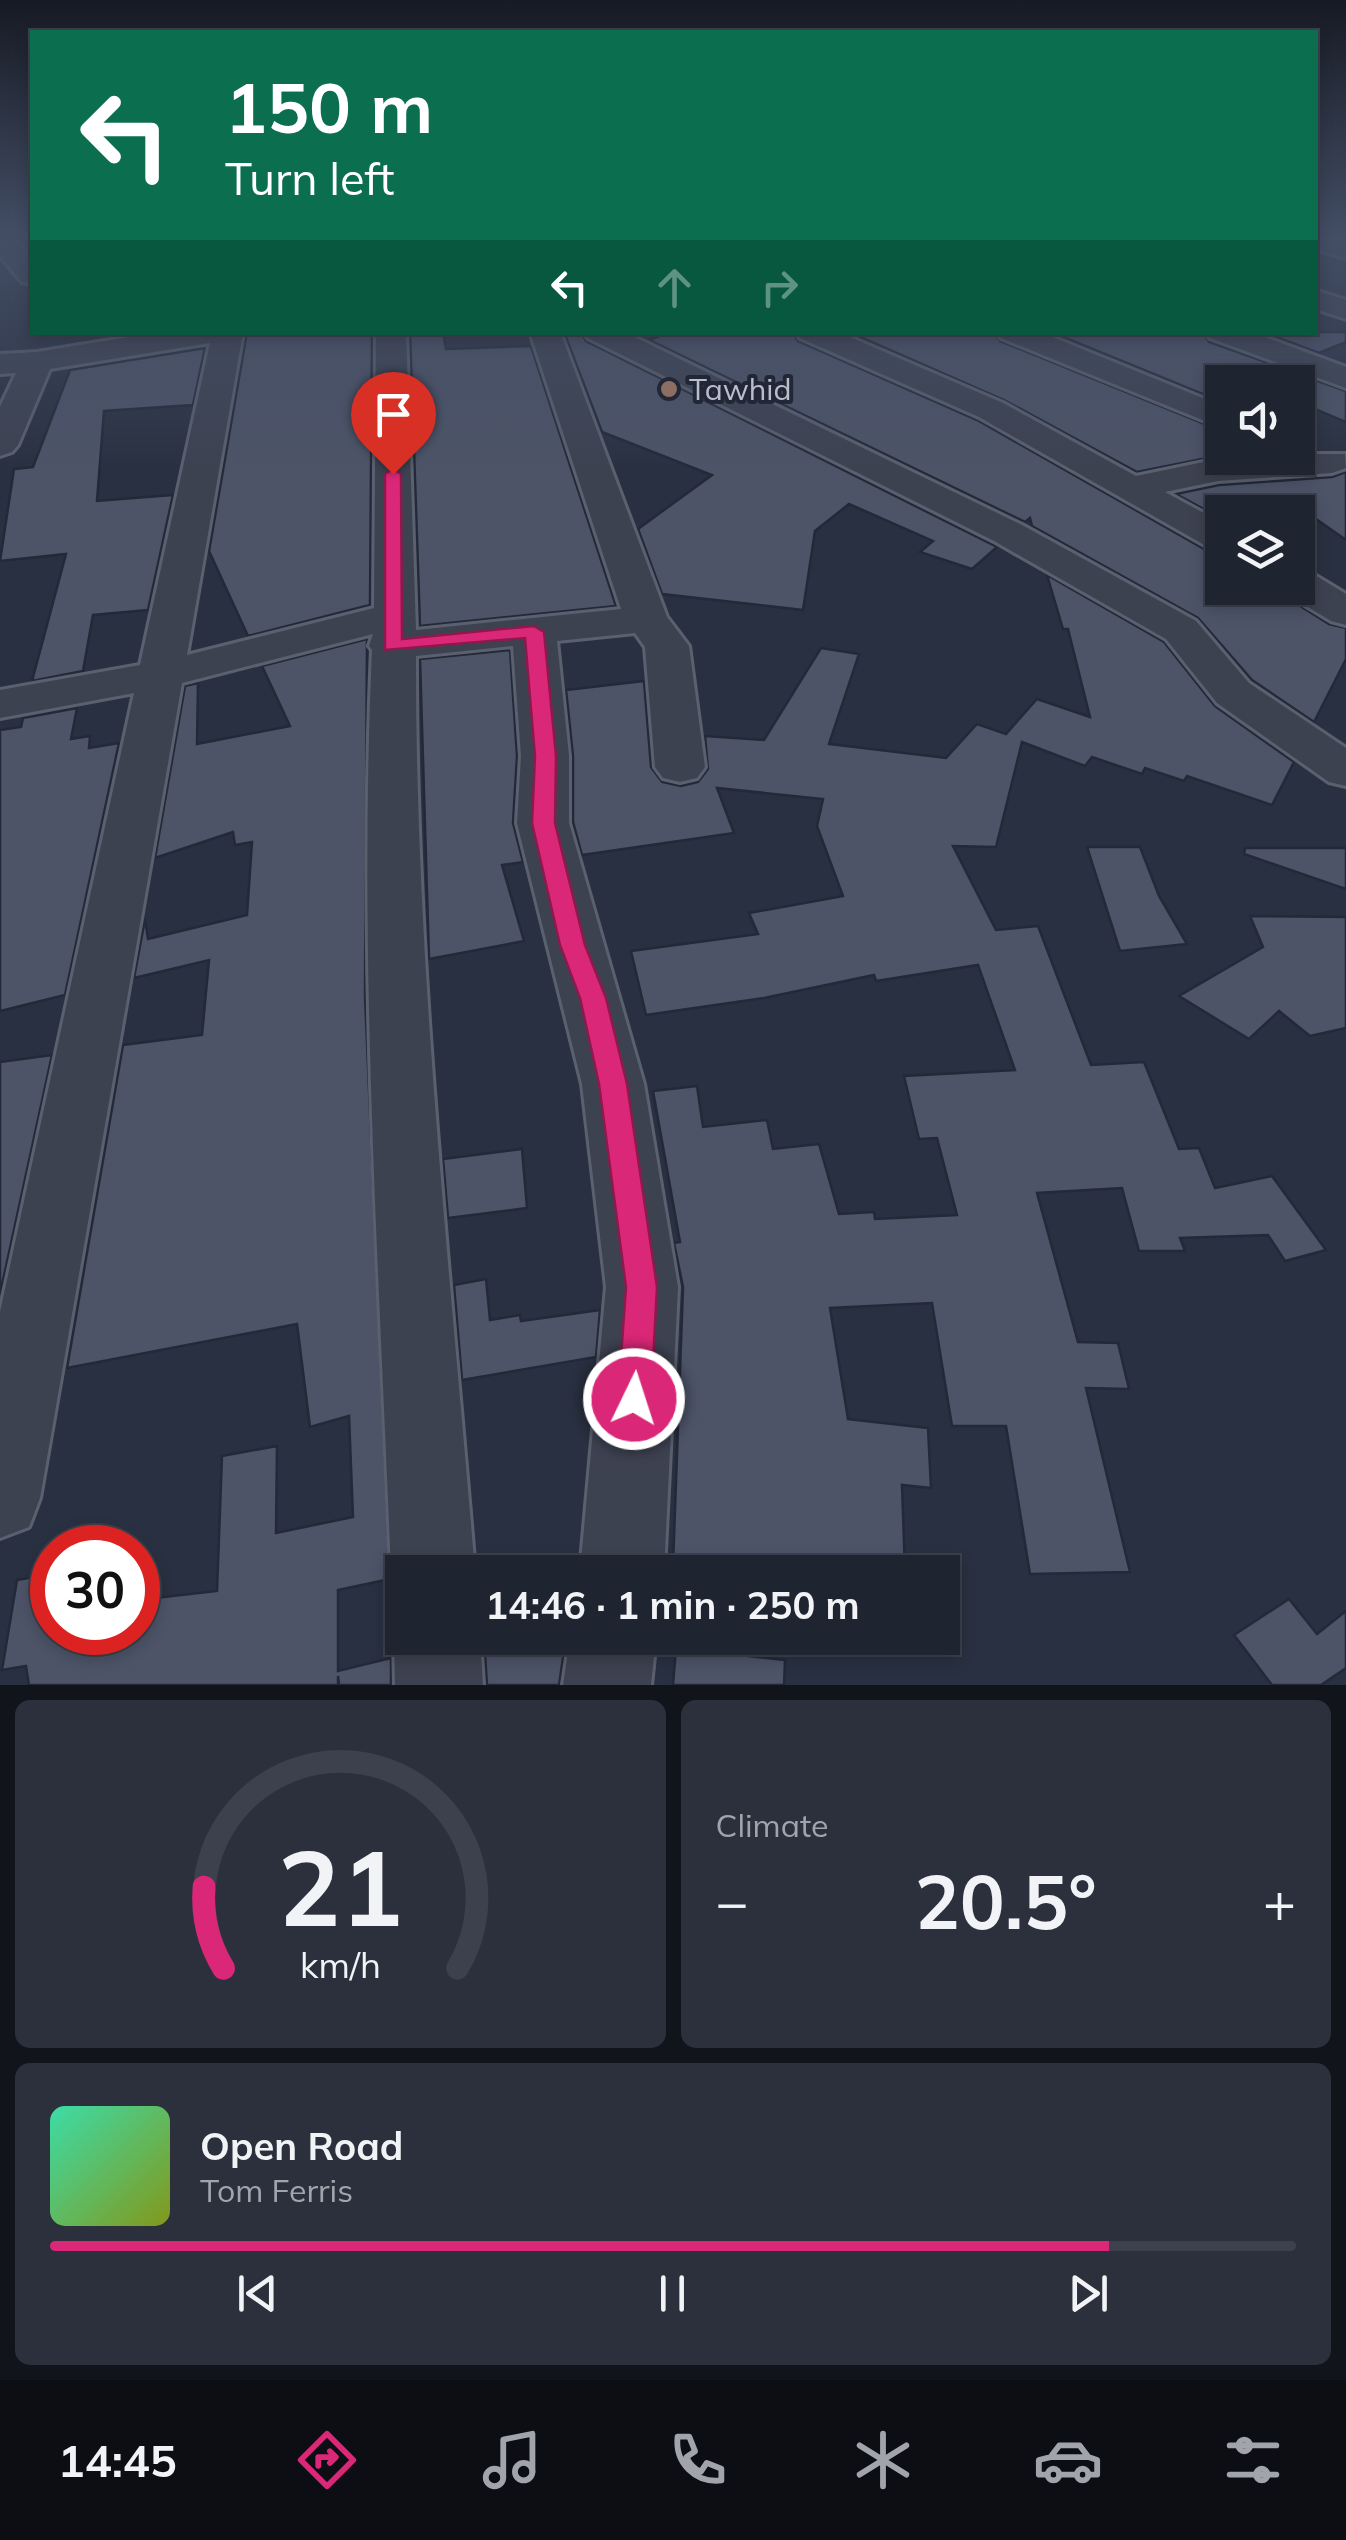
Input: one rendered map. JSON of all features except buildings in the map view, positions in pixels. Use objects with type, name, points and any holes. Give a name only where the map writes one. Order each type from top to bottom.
[{"type":"street","points":[[0,364],[37,362],[91,342],[181,335]]},
{"type":"street","points":[[0,1498],[227,335]]},
{"type":"street","points":[[391,335],[396,950],[432,1555]]},
{"type":"street","points":[[546,335],[646,619],[668,646],[680,767]]},
{"type":"street","points":[[605,335],[1008,534],[1180,630],[1233,693],[1346,771]]},
{"type":"street","points":[[818,335],[992,410],[1205,529]]},
{"type":"street","points":[[1019,335],[1205,411]]},
{"type":"street","points":[[1229,335],[1346,378]]},
{"type":"street","points":[[0,445],[37,362]]},
{"type":"street","points":[[1315,455],[1339,465]]},
{"type":"street","points":[[1134,487],[1218,470],[1339,465]]},
{"type":"street","points":[[1315,594],[1346,612]]},
{"type":"street","points":[[0,704],[393,631],[534,632],[646,619]]},
{"type":"street","points":[[534,632],[546,756],[544,823],[573,945],[593,998],[613,1084],[642,1287],[623,1555]]},
{"type":"street","points":[[437,1655],[439,1685]]},
{"type":"street","points":[[606,1685],[610,1655]]},
{"type":"place","name":"Tawhid","points":[[669,389]]},
{"type":"route","points":[[393,474],[392,646],[534,632],[546,756],[544,823],[573,945],[593,998],[613,1084],[642,1287],[634,1399]]}]
